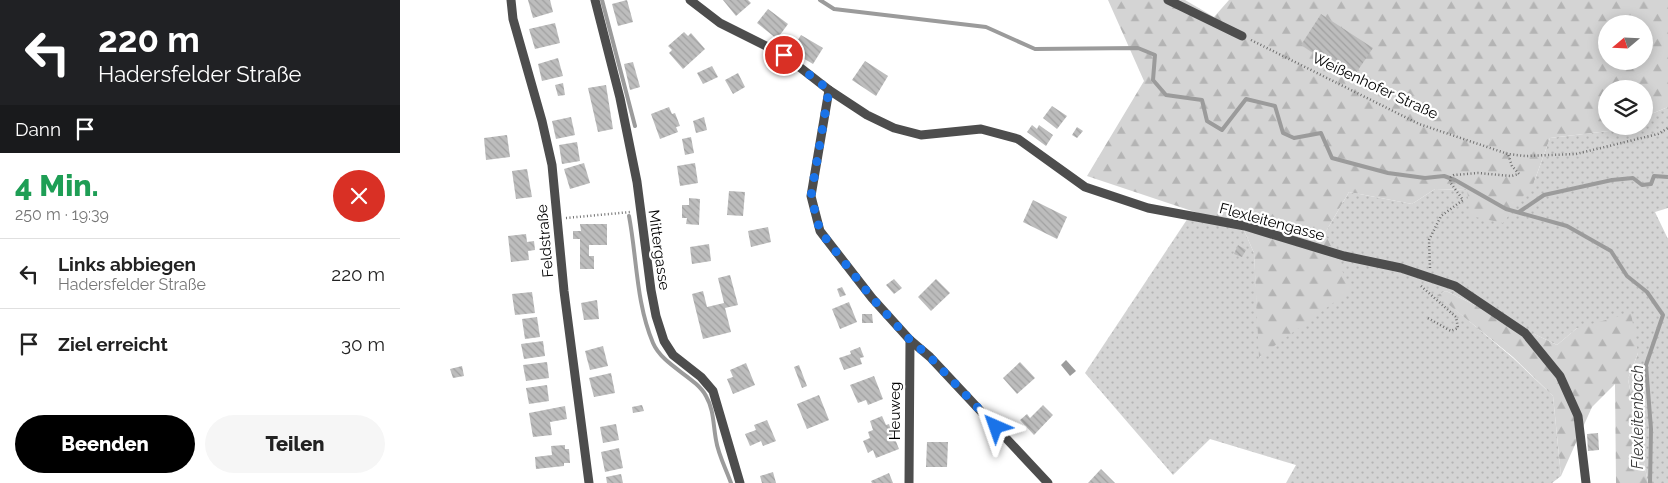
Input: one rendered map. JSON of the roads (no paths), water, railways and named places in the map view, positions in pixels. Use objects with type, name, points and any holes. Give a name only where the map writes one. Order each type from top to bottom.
[{"type":"street","name":"Feldstraße","points":[[511,0],[513,19],[542,121],[552,165],[564,291],[589,483]]},
{"type":"street","name":"Mittergasse","points":[[595,0],[620,98],[638,182],[650,290],[656,316],[664,342],[673,355],[701,376],[713,391],[740,483]]},
{"type":"street","name":"Flexleitengasse","points":[[690,0],[720,23],[784,55],[829,90],[867,115],[894,128],[922,135],[981,129],[1018,139],[1085,187],[1148,208],[1245,226],[1344,256],[1401,268],[1455,286],[1525,333],[1560,376],[1578,416],[1586,483]]},
{"type":"street","points":[[1168,0],[1242,36]]},
{"type":"street","points":[[829,90],[811,196],[820,231],[872,298],[1048,483]]},
{"type":"street","name":"Heuweg","points":[[909,483],[910,340]]},
{"type":"waterway","points":[[602,0],[635,126]]},
{"type":"waterway","name":"Flexleitenbach","points":[[820,0],[834,9],[986,27],[1035,49],[1138,48],[1155,55],[1153,80],[1166,95],[1202,100],[1207,121],[1222,130],[1246,99],[1275,106],[1283,133],[1294,138],[1321,133],[1332,158],[1388,173],[1425,178],[1444,176],[1455,180],[1506,209],[1567,226],[1611,251],[1627,276],[1647,292],[1663,315],[1646,365],[1651,429],[1650,483]]},
{"type":"waterway","points":[[1519,212],[1544,195],[1612,180],[1633,178],[1642,185],[1651,184],[1654,176],[1668,177]]},
{"type":"waterway","points":[[629,216],[640,296],[647,328],[658,351],[695,383],[709,401],[718,451],[731,483]]}]
